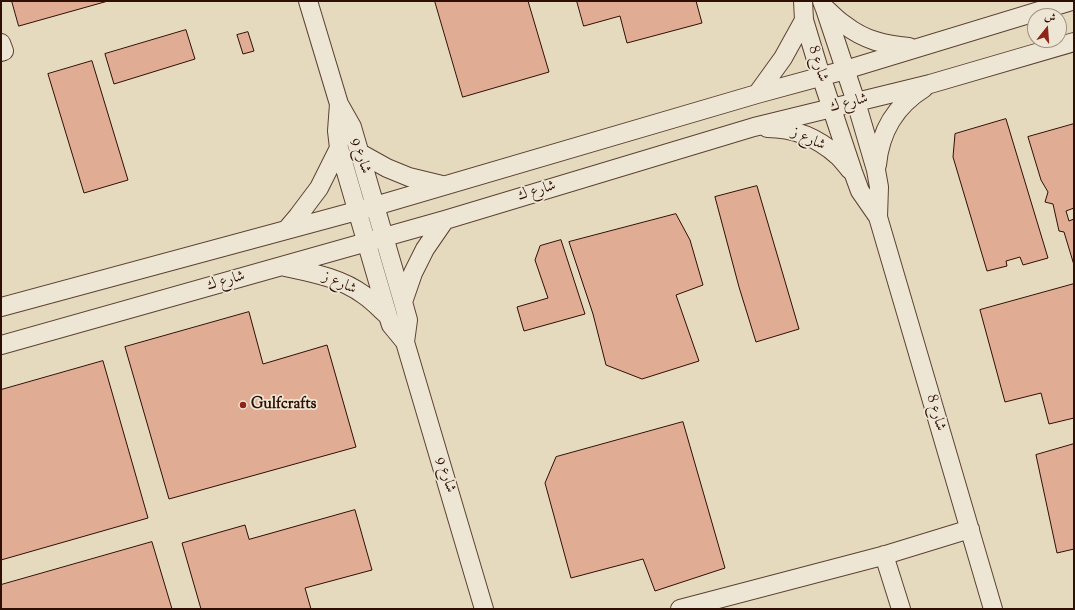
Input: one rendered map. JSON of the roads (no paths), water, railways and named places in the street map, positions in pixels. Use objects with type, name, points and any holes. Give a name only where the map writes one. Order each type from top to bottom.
[{"type":"street","name":"شارع 9","points":[[308,1],[339,104],[352,127],[360,153],[408,320],[406,342],[484,609]]},
{"type":"street","name":"شارع 8","points":[[803,1],[804,20],[831,109],[860,191],[878,217],[993,609]]},
{"type":"street","points":[[1,307],[358,211],[757,94],[845,70],[1072,1]]},
{"type":"street","name":"شارع 8","points":[[824,5],[856,102],[876,170],[879,187],[878,217]]},
{"type":"street","points":[[824,5],[845,26],[867,38],[891,46],[916,48]]},
{"type":"street","name":"شارع 8","points":[[757,94],[783,58],[804,20]]},
{"type":"street","name":"شارع ك","points":[[1,345],[283,267],[754,127],[930,84],[1074,42]]},
{"type":"street","points":[[1,43],[4,51],[1,52]]},
{"type":"street","name":"شارع 8","points":[[876,170],[881,141],[891,120],[915,93],[930,84]]},
{"type":"street","name":"شارع 9","points":[[339,104],[337,131],[339,148],[391,325],[406,342]]},
{"type":"street","name":"شارع ز","points":[[754,127],[777,128],[799,133],[820,142],[838,156],[853,172]]},
{"type":"street","name":"شارع 9","points":[[287,229],[318,188],[339,148]]},
{"type":"street","points":[[360,153],[387,168],[409,177],[445,185]]},
{"type":"street","points":[[403,302],[413,273],[425,249],[445,220]]},
{"type":"street","name":"شارع ز","points":[[283,267],[320,274],[346,284],[364,295],[388,316]]},
{"type":"street","points":[[680,609],[884,555],[970,529]]},
{"type":"street","points":[[884,555],[901,609]]},
{"type":"place","name":"Gulfcrafts","points":[[243,405]]}]
